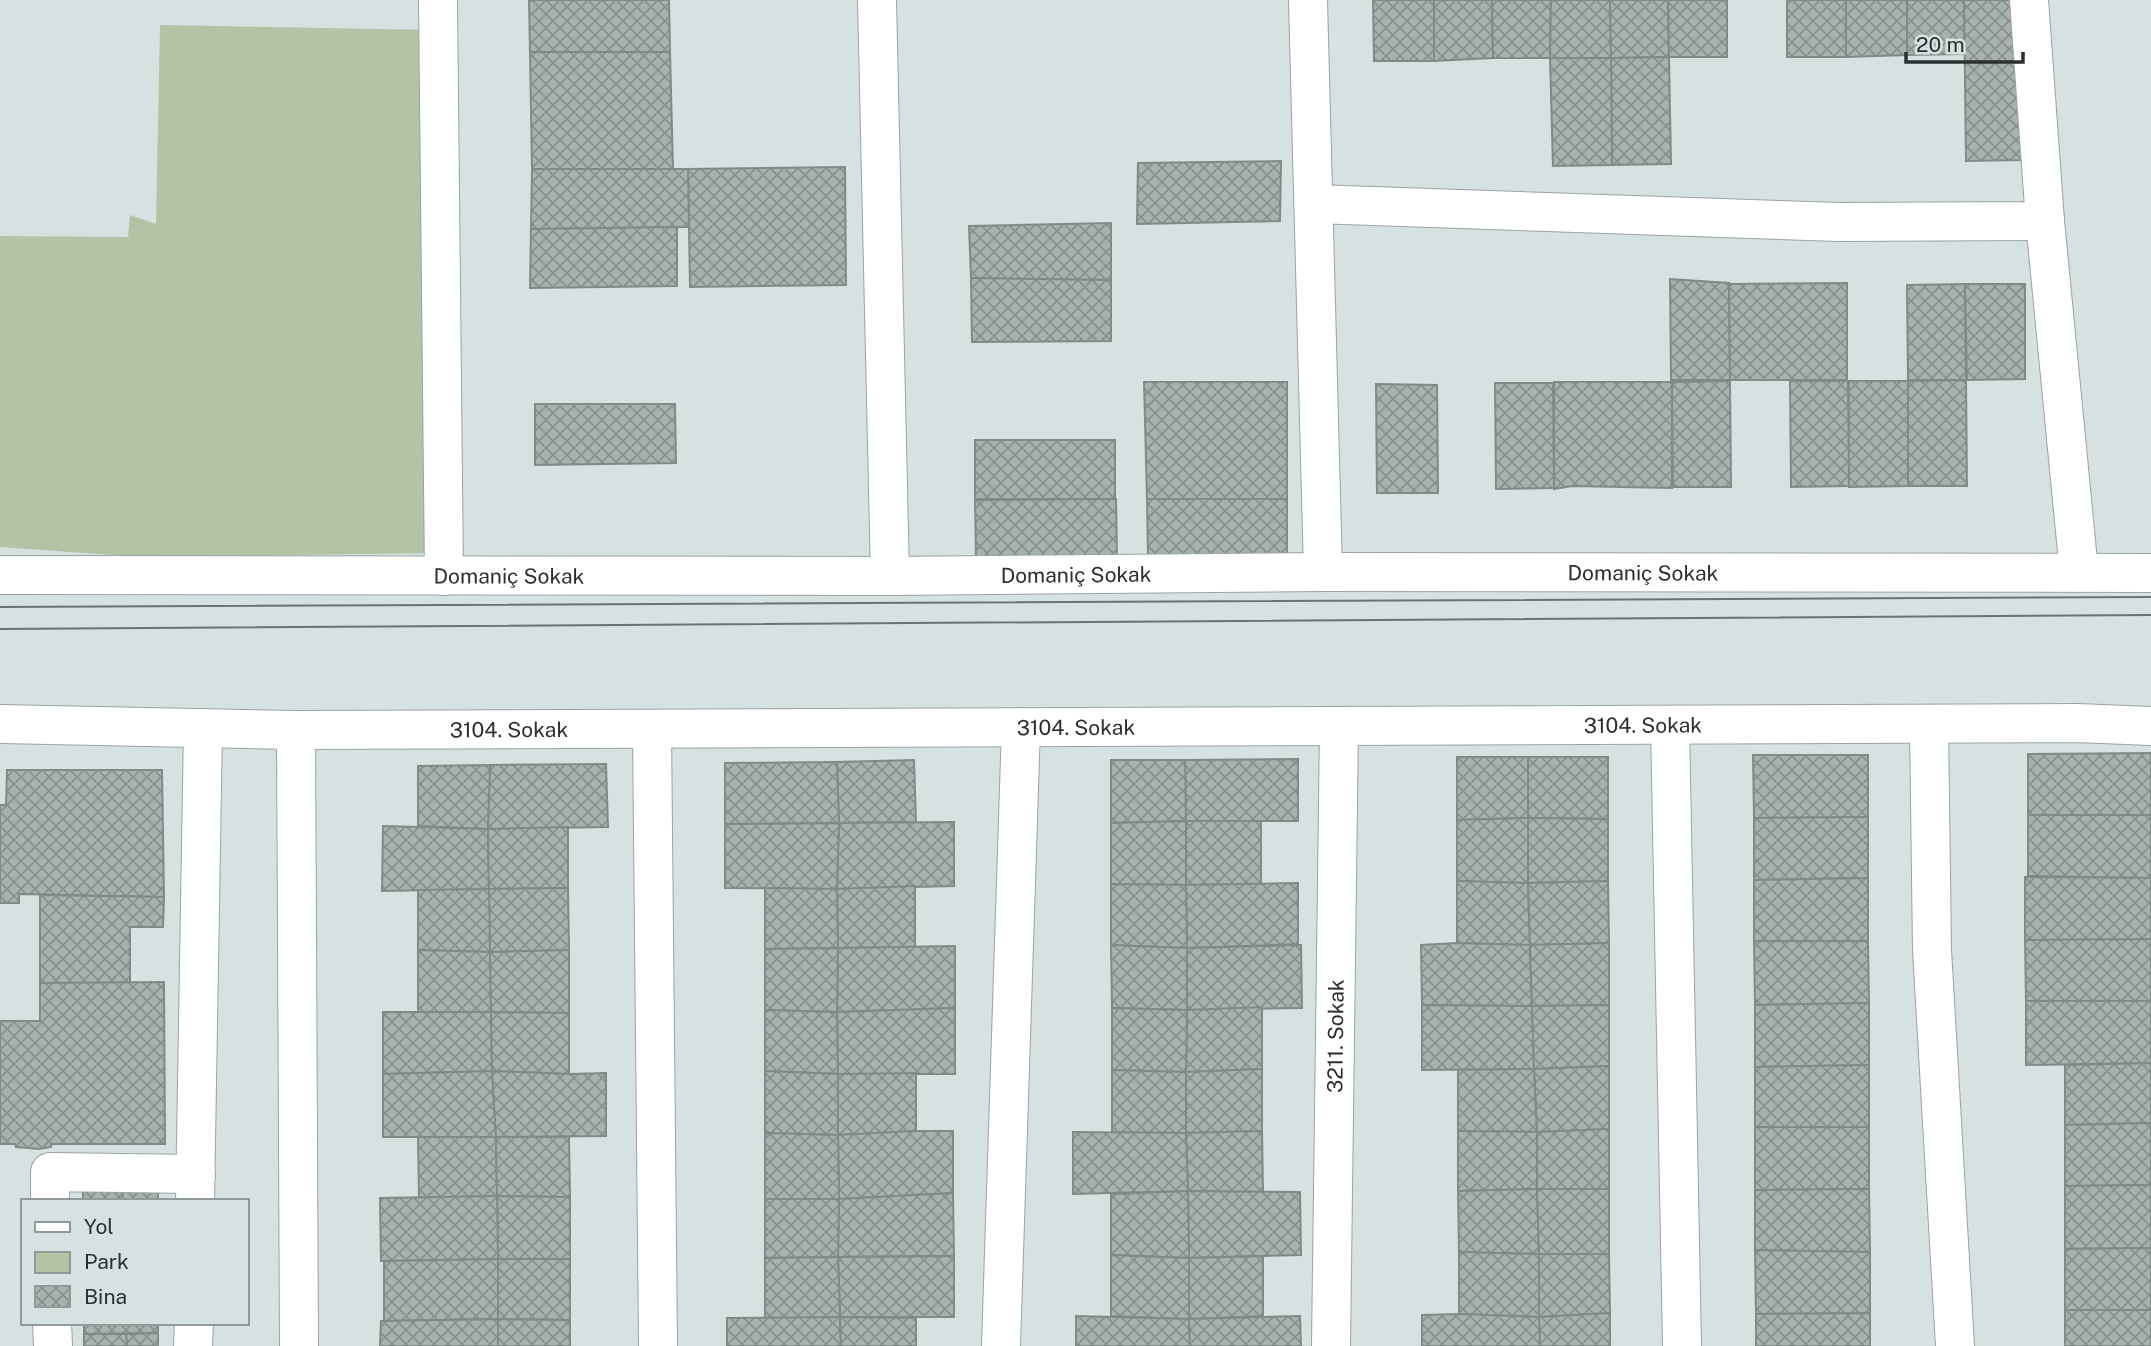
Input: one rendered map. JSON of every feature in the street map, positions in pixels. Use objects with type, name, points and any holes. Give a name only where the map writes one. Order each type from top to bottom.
[{"type":"street","points":[[438,0],[444,576]]},
{"type":"street","points":[[877,0],[890,576]]},
{"type":"street","points":[[1308,0],[1323,572]]},
{"type":"street","points":[[2029,0],[2045,220],[2079,572]]},
{"type":"street","points":[[1314,204],[1839,222],[2045,220]]},
{"type":"street","name":"Domaniç Sokak","points":[[0,575],[2151,573]]},
{"type":"street","name":"3104. Sokak","points":[[0,724],[296,730],[2121,723],[2151,726]]},
{"type":"street","points":[[1929,724],[1932,950],[1955,1346]]},
{"type":"street","points":[[1670,725],[1682,1346]]},
{"type":"street","name":"3211. Sokak","points":[[1331,1346],[1339,726]]},
{"type":"street","points":[[1001,1346],[1021,727]]},
{"type":"street","points":[[50,1199],[50,1172],[196,1187],[203,728]]},
{"type":"street","points":[[652,729],[658,1346]]},
{"type":"street","points":[[296,730],[299,1346]]},
{"type":"street","points":[[52,1325],[52,1346]]},
{"type":"street","points":[[193,1346],[194,1325]]},
{"type":"green space","points":[[160,25],[432,30],[438,553],[140,557],[0,547],[0,236],[128,237],[130,215],[156,224]]},
{"type":"building","points":[[529,0],[669,0],[670,52],[530,52]]},
{"type":"building","points":[[1373,0],[1434,0],[1434,61],[1374,61]]},
{"type":"building","points":[[1434,0],[1492,0],[1493,58],[1434,61]]},
{"type":"building","points":[[1492,0],[1551,0],[1550,58],[1493,58]]},
{"type":"building","points":[[1551,0],[1610,0],[1611,58],[1550,58]]},
{"type":"building","points":[[1610,0],[1668,0],[1669,57],[1611,58]]},
{"type":"building","points":[[1668,0],[1727,0],[1727,57],[1669,57]]},
{"type":"building","points":[[1787,0],[1846,0],[1846,57],[1787,57]]},
{"type":"building","points":[[1846,0],[1907,0],[1907,55],[1846,57]]},
{"type":"building","points":[[1907,0],[1964,0],[1965,54],[1907,55]]},
{"type":"building","points":[[1964,0],[2021,0],[2023,160],[1966,161]]},
{"type":"building","points":[[530,52],[670,52],[673,169],[532,169]]},
{"type":"building","points":[[1669,57],[1671,164],[1612,165],[1611,58]]},
{"type":"building","points":[[1550,58],[1611,58],[1612,165],[1553,166]]},
{"type":"building","points":[[1281,161],[1280,221],[1137,224],[1138,163]]},
{"type":"building","points":[[845,167],[846,285],[690,287],[688,169]]},
{"type":"building","points":[[532,169],[688,169],[689,227],[531,229]]},
{"type":"building","points":[[1111,223],[1111,280],[971,278],[969,226]]},
{"type":"building","points":[[677,227],[677,286],[530,288],[531,229]]},
{"type":"building","points":[[971,278],[1111,280],[1111,341],[972,342]]},
{"type":"building","points":[[1670,279],[1729,283],[1730,380],[1671,380]]},
{"type":"building","points":[[1847,283],[1847,380],[1730,380],[1729,284]]},
{"type":"building","points":[[1965,284],[1966,380],[1908,380],[1907,285]]},
{"type":"building","points":[[1965,284],[2025,284],[2025,379],[1967,380]]},
{"type":"building","points":[[1966,380],[1967,486],[1908,486],[1908,381]]},
{"type":"building","points":[[1730,381],[1731,487],[1673,487],[1672,382]]},
{"type":"building","points":[[1790,381],[1848,381],[1849,486],[1791,487]]},
{"type":"building","points":[[1849,381],[1908,381],[1908,486],[1849,487]]},
{"type":"building","points":[[1144,382],[1287,382],[1287,499],[1147,499]]},
{"type":"building","points":[[1554,382],[1672,382],[1672,488],[1572,486],[1554,489]]},
{"type":"building","points":[[1495,383],[1553,383],[1554,488],[1496,489]]},
{"type":"building","points":[[1376,384],[1437,385],[1438,493],[1377,493]]},
{"type":"building","points":[[535,404],[675,404],[676,463],[535,465]]},
{"type":"building","points":[[975,440],[1115,440],[1115,499],[975,499]]},
{"type":"building","points":[[1116,499],[1117,558],[976,558],[975,500]]},
{"type":"building","points":[[1147,499],[1287,499],[1287,558],[1148,558]]},
{"type":"building","points":[[2151,753],[2151,815],[2028,815],[2028,754]]},
{"type":"building","points":[[1753,755],[1868,755],[1868,817],[1754,818]]},
{"type":"building","points":[[1457,757],[1528,757],[1528,818],[1457,820]]},
{"type":"building","points":[[1528,757],[1608,757],[1608,819],[1528,818]]},
{"type":"building","points":[[1298,759],[1298,821],[1186,821],[1185,760]]},
{"type":"building","points":[[914,760],[916,822],[839,823],[837,762]]},
{"type":"building","points":[[1111,760],[1185,760],[1186,821],[1111,823]]},
{"type":"building","points":[[837,762],[839,823],[725,824],[725,763]]},
{"type":"building","points":[[606,764],[608,827],[488,829],[490,765]]},
{"type":"building","points":[[490,765],[488,829],[418,826],[418,766]]},
{"type":"building","points":[[7,770],[162,770],[164,897],[19,894],[19,903],[0,903],[0,805],[6,805]]},
{"type":"building","points":[[2028,815],[2151,815],[2151,878],[2028,876]]},
{"type":"building","points":[[1868,817],[1868,878],[1754,880],[1754,818]]},
{"type":"building","points":[[1528,818],[1608,819],[1608,881],[1528,883]]},
{"type":"building","points":[[1528,818],[1528,883],[1457,881],[1457,820]]},
{"type":"building","points":[[1186,821],[1261,821],[1261,884],[1186,885]]},
{"type":"building","points":[[1186,821],[1186,885],[1111,884],[1111,823]]},
{"type":"building","points":[[954,822],[954,886],[837,889],[839,823]]},
{"type":"building","points":[[839,823],[837,889],[725,888],[725,824]]},
{"type":"building","points":[[383,826],[488,829],[489,889],[382,891]]},
{"type":"building","points":[[568,827],[568,888],[489,889],[488,829]]},
{"type":"building","points":[[2025,877],[2151,878],[2151,939],[2025,940]]},
{"type":"building","points":[[1868,878],[1868,941],[1754,941],[1754,880]]},
{"type":"building","points":[[1457,881],[1528,883],[1530,945],[1457,943]]},
{"type":"building","points":[[1608,881],[1609,943],[1530,945],[1528,883]]},
{"type":"building","points":[[1298,883],[1298,944],[1187,948],[1186,885]]},
{"type":"building","points":[[1111,884],[1186,885],[1187,948],[1111,945]]},
{"type":"building","points":[[915,886],[915,947],[838,948],[837,889]]},
{"type":"building","points":[[568,888],[569,950],[490,952],[489,889]]},
{"type":"building","points":[[765,888],[837,889],[838,948],[765,949]]},
{"type":"building","points":[[489,889],[490,952],[418,950],[418,890]]},
{"type":"building","points":[[40,895],[164,897],[163,927],[130,927],[130,983],[40,983]]},
{"type":"building","points":[[2151,939],[2151,1001],[2026,1001],[2025,940]]},
{"type":"building","points":[[1754,941],[1868,941],[1869,1003],[1755,1005]]},
{"type":"building","points":[[1609,943],[1609,1005],[1532,1006],[1530,945]]},
{"type":"building","points":[[1111,945],[1187,948],[1187,1010],[1112,1008]]},
{"type":"building","points":[[1301,945],[1302,1008],[1187,1010],[1187,948]]},
{"type":"building","points":[[1421,945],[1530,945],[1532,1006],[1422,1005]]},
{"type":"building","points":[[955,946],[955,1008],[837,1012],[838,948]]},
{"type":"building","points":[[838,948],[837,1012],[765,1010],[765,949]]},
{"type":"building","points":[[418,950],[490,952],[491,1012],[418,1013]]},
{"type":"building","points":[[569,950],[569,1013],[491,1012],[490,952]]},
{"type":"building","points":[[164,982],[165,1144],[51,1144],[51,1147],[39,1149],[0,1144],[0,1021],[40,1021],[40,983]]},
{"type":"building","points":[[2026,1001],[2151,1001],[2151,1063],[2026,1065]]},
{"type":"building","points":[[1869,1003],[1869,1065],[1755,1067],[1755,1005]]},
{"type":"building","points":[[1422,1005],[1532,1006],[1534,1069],[1422,1070]]},
{"type":"building","points":[[1609,1005],[1609,1066],[1534,1069],[1532,1006]]},
{"type":"building","points":[[1262,1007],[1262,1069],[1186,1072],[1187,1010]]},
{"type":"building","points":[[955,1008],[955,1074],[838,1074],[837,1012]]},
{"type":"building","points":[[1112,1008],[1187,1010],[1186,1072],[1112,1070]]},
{"type":"building","points":[[765,1010],[837,1012],[838,1074],[765,1071]]},
{"type":"building","points":[[383,1012],[491,1012],[492,1071],[383,1074]]},
{"type":"building","points":[[491,1012],[569,1013],[569,1074],[492,1071]]},
{"type":"building","points":[[2151,1063],[2151,1123],[2065,1125],[2065,1065]]},
{"type":"building","points":[[1869,1065],[1869,1127],[1755,1127],[1755,1067]]},
{"type":"building","points":[[1609,1066],[1609,1129],[1537,1132],[1534,1069]]},
{"type":"building","points":[[1262,1069],[1262,1131],[1186,1133],[1186,1072]]},
{"type":"building","points":[[1534,1069],[1537,1132],[1458,1131],[1458,1070]]},
{"type":"building","points":[[1112,1070],[1186,1072],[1186,1133],[1112,1132]]},
{"type":"building","points":[[492,1071],[496,1137],[383,1137],[383,1074]]},
{"type":"building","points":[[492,1071],[606,1073],[606,1136],[496,1137]]},
{"type":"building","points":[[765,1071],[838,1074],[838,1135],[765,1133]]},
{"type":"building","points":[[916,1073],[916,1131],[838,1135],[838,1074]]},
{"type":"building","points":[[2151,1123],[2151,1185],[2065,1186],[2065,1125]]},
{"type":"building","points":[[1755,1127],[1869,1127],[1869,1189],[1755,1190]]},
{"type":"building","points":[[1609,1129],[1609,1189],[1537,1189],[1537,1132]]},
{"type":"building","points":[[953,1131],[953,1193],[839,1199],[838,1135]]},
{"type":"building","points":[[1262,1131],[1263,1192],[1188,1191],[1186,1133]]},
{"type":"building","points":[[1458,1131],[1537,1132],[1537,1189],[1458,1191]]},
{"type":"building","points":[[1073,1132],[1186,1133],[1188,1191],[1073,1194]]},
{"type":"building","points":[[765,1133],[838,1135],[839,1199],[765,1199]]},
{"type":"building","points":[[418,1137],[496,1137],[497,1196],[419,1198]]},
{"type":"building","points":[[496,1137],[569,1137],[570,1197],[497,1196]]},
{"type":"building","points":[[2151,1185],[2151,1248],[2065,1249],[2065,1186]]},
{"type":"building","points":[[83,1187],[122,1187],[123,1199],[83,1199]]},
{"type":"building","points":[[122,1187],[158,1187],[158,1199],[123,1199]]},
{"type":"building","points":[[1537,1189],[1539,1254],[1459,1252],[1458,1191]]},
{"type":"building","points":[[1537,1189],[1609,1189],[1609,1254],[1539,1254]]},
{"type":"building","points":[[1869,1189],[1870,1252],[1755,1250],[1755,1190]]},
{"type":"building","points":[[1188,1191],[1300,1192],[1301,1255],[1189,1258]]},
{"type":"building","points":[[1188,1191],[1189,1258],[1111,1255],[1111,1194]]},
{"type":"building","points":[[953,1193],[954,1256],[838,1257],[839,1199]]},
{"type":"building","points":[[497,1196],[570,1197],[570,1259],[498,1259]]},
{"type":"building","points":[[497,1196],[498,1259],[381,1261],[380,1198]]},
{"type":"building","points":[[765,1199],[839,1199],[838,1257],[765,1258]]},
{"type":"building","points":[[2151,1248],[2151,1310],[2065,1310],[2065,1249]]},
{"type":"building","points":[[1755,1250],[1870,1252],[1870,1313],[1756,1314]]},
{"type":"building","points":[[1459,1252],[1539,1254],[1539,1317],[1459,1314]]},
{"type":"building","points":[[1539,1254],[1609,1254],[1610,1313],[1539,1317]]},
{"type":"building","points":[[1111,1255],[1189,1258],[1189,1319],[1111,1316]]},
{"type":"building","points":[[954,1256],[954,1317],[840,1317],[838,1257]]},
{"type":"building","points":[[1263,1256],[1263,1316],[1189,1319],[1189,1258]]},
{"type":"building","points":[[838,1257],[840,1317],[765,1319],[765,1258]]},
{"type":"building","points":[[498,1259],[570,1259],[570,1320],[498,1319]]},
{"type":"building","points":[[498,1259],[498,1319],[384,1321],[384,1261]]},
{"type":"building","points":[[2065,1310],[2151,1310],[2151,1346],[2065,1346]]},
{"type":"building","points":[[1610,1313],[1610,1346],[1540,1346],[1539,1317]]},
{"type":"building","points":[[1870,1313],[1870,1346],[1756,1346],[1756,1314]]},
{"type":"building","points":[[1422,1315],[1539,1317],[1540,1346],[1422,1346]]},
{"type":"building","points":[[1076,1316],[1189,1319],[1190,1346],[1076,1346]]},
{"type":"building","points":[[1300,1316],[1301,1346],[1190,1346],[1189,1319]]},
{"type":"building","points":[[840,1317],[841,1346],[727,1346],[727,1318]]},
{"type":"building","points":[[840,1317],[916,1318],[916,1346],[841,1346]]},
{"type":"building","points":[[498,1319],[570,1320],[570,1346],[498,1346]]},
{"type":"building","points":[[498,1319],[498,1346],[380,1346],[381,1321]]},
{"type":"building","points":[[84,1325],[158,1325],[158,1333],[84,1334]]},
{"type":"building","points":[[158,1333],[158,1346],[127,1346],[126,1334]]},
{"type":"building","points":[[84,1334],[126,1334],[127,1346],[84,1346]]},
{"type":"tram line","points":[[0,607],[2151,597]]},
{"type":"tram line","points":[[0,629],[2151,615]]}]
